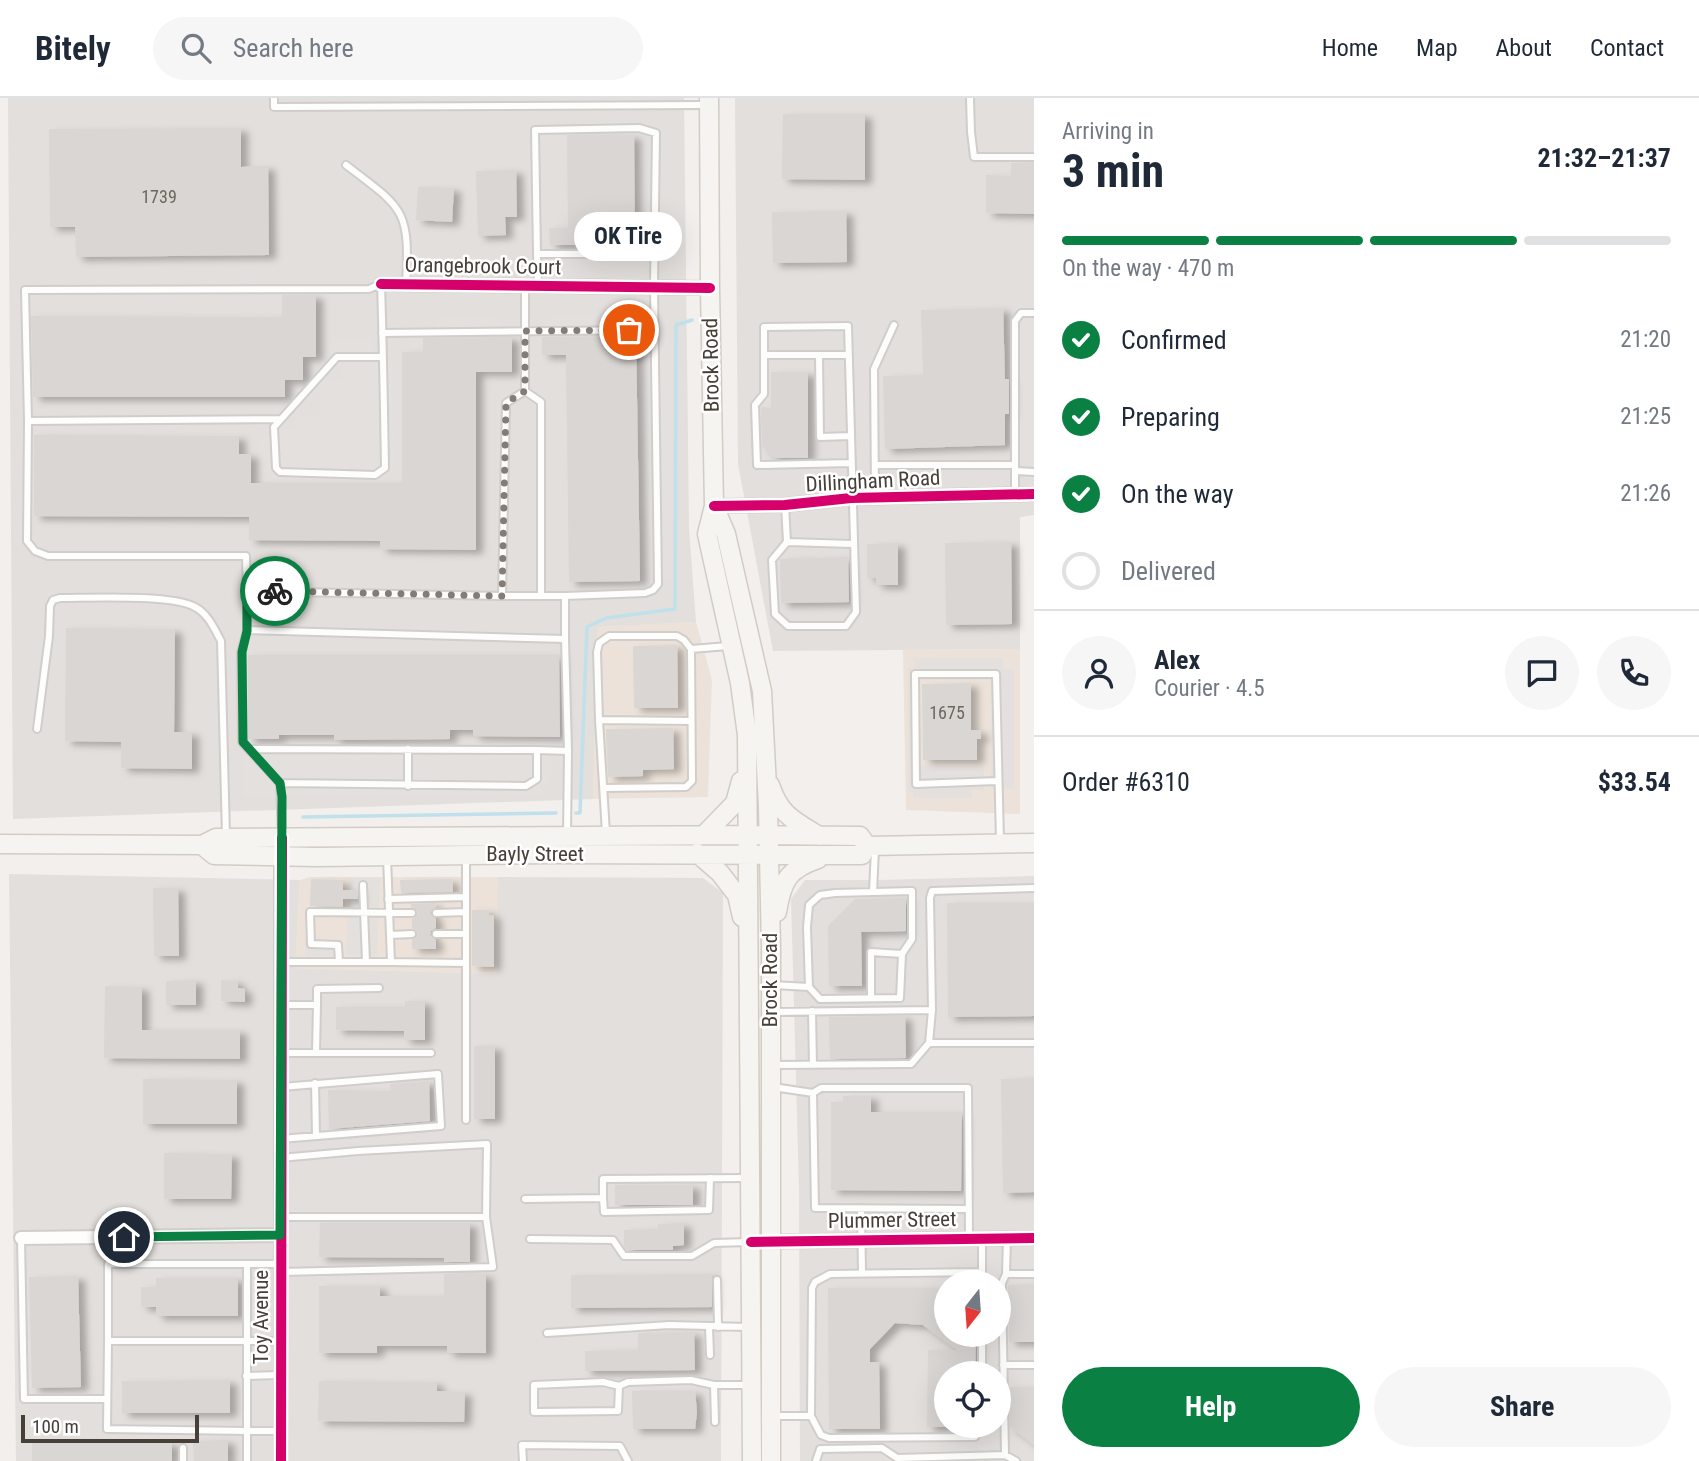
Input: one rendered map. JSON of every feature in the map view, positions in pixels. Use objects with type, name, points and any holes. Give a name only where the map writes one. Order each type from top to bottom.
[{"type":"main road","name":"Brock Road","points":[[709,102],[714,506],[707,534],[740,683],[747,735],[752,1461]]},
{"type":"main road","name":"Brock Road","points":[[714,506],[726,534],[762,691],[771,950],[771,1461]]},
{"type":"main road","points":[[704,835],[735,803],[741,784],[747,735]]},
{"type":"main road","points":[[767,775],[774,798],[788,817],[819,836]]},
{"type":"main road","name":"Bayly Street","points":[[0,844],[202,845],[216,838],[606,835],[860,836],[871,846],[1034,843]]},
{"type":"main road","name":"Bayly Street","points":[[202,845],[214,855],[281,857],[697,853],[829,856],[862,855],[871,846]]},
{"type":"main road","points":[[697,853],[720,873],[737,895],[749,946]]},
{"type":"main road","points":[[771,950],[780,894],[793,870],[829,856]]},
{"type":"street","name":"Orangebrook Court","points":[[381,284],[710,288]]},
{"type":"street","name":"Dillingham Road","points":[[714,506],[785,505],[875,497],[1034,494]]},
{"type":"street","name":"Toy Avenue","points":[[281,1461],[282,838]]},
{"type":"street","points":[[21,1238],[280,1235]]},
{"type":"street","name":"Plummer Street","points":[[751,1242],[1034,1238]]},
{"type":"lane","points":[[274,98],[274,107],[709,102]]},
{"type":"lane","points":[[970,98],[974,157],[1034,157]]},
{"type":"lane","points":[[247,590],[502,596],[645,593],[653,590],[658,584],[654,287],[656,133],[639,128],[535,130],[537,254],[525,331],[525,391]]},
{"type":"lane","points":[[346,164],[389,197],[406,224],[406,285]]},
{"type":"lane","points":[[537,254],[655,254]]},
{"type":"lane","points":[[282,838],[280,783],[243,742],[242,652],[247,631],[246,556],[48,556],[35,551],[27,541],[25,290],[369,289],[381,284],[383,358],[385,468],[375,475],[280,472],[276,468],[274,427],[337,357],[383,358]]},
{"type":"lane","points":[[1015,495],[1014,321],[1021,313],[1034,313]]},
{"type":"lane","points":[[875,497],[874,369],[894,325]]},
{"type":"lane","points":[[785,505],[786,542],[772,560],[775,614],[788,626],[846,626],[856,612],[848,326],[764,327],[764,394],[755,405],[757,465],[850,463]]},
{"type":"lane","points":[[382,333],[655,330]]},
{"type":"lane","points":[[764,355],[848,355]]},
{"type":"lane","points":[[819,355],[820,437],[850,436]]},
{"type":"lane","points":[[525,391],[541,402],[541,596]]},
{"type":"lane","points":[[502,596],[506,403],[525,391]]},
{"type":"lane","points":[[27,421],[281,419]]},
{"type":"lane","points":[[876,465],[1015,468],[1034,471]]},
{"type":"lane","points":[[786,542],[853,544]]},
{"type":"lane","points":[[565,596],[567,836]]},
{"type":"lane","points":[[37,729],[49,636],[50,606],[53,600],[166,600],[194,607],[210,620],[221,640],[226,838]]},
{"type":"lane","points":[[247,631],[565,639]]},
{"type":"lane","points":[[604,788],[686,787],[692,781],[691,649],[677,636],[604,637],[599,643],[599,720],[606,835]]},
{"type":"lane","points":[[691,649],[730,646]]},
{"type":"lane","points":[[998,781],[916,784],[915,674],[996,674],[1000,843]]},
{"type":"lane","points":[[599,720],[691,720]]},
{"type":"lane","points":[[249,748],[568,751]]},
{"type":"lane","points":[[408,749],[408,786]]},
{"type":"lane","points":[[280,783],[526,786],[537,779],[537,750]]},
{"type":"lane","points":[[871,846],[873,892]]},
{"type":"lane","points":[[466,855],[466,1120]]},
{"type":"lane","points":[[387,856],[391,962]]},
{"type":"lane","points":[[363,885],[366,962]]},
{"type":"lane","points":[[770,1065],[911,1064],[929,1043],[932,1010],[932,891],[1034,888]]},
{"type":"lane","points":[[912,891],[912,939],[902,954],[900,998],[820,999],[809,987],[809,905],[820,895],[912,891]]},
{"type":"lane","points":[[388,899],[466,897]]},
{"type":"lane","points":[[339,962],[338,945],[311,944],[310,912],[412,913]]},
{"type":"lane","points":[[436,913],[466,912]]},
{"type":"lane","points":[[390,935],[412,934]]},
{"type":"lane","points":[[436,934],[466,934]]},
{"type":"lane","points":[[871,998],[871,952],[902,954]]},
{"type":"lane","points":[[281,962],[466,963]]},
{"type":"lane","points":[[771,985],[809,987]]},
{"type":"lane","points":[[316,1053],[317,989],[379,988]]},
{"type":"lane","points":[[281,1005],[317,1005]]},
{"type":"lane","points":[[770,1012],[932,1010]]},
{"type":"lane","points":[[812,1012],[813,1065]]},
{"type":"lane","points":[[929,1043],[1034,1043]]},
{"type":"lane","points":[[281,1053],[431,1052]]},
{"type":"lane","points":[[280,1139],[441,1126],[438,1073],[281,1087]]},
{"type":"lane","points":[[315,1083],[317,1136]]},
{"type":"lane","points":[[770,1087],[813,1093],[821,1088],[968,1088],[969,1209],[982,1270]]},
{"type":"lane","points":[[813,1093],[815,1208],[969,1209]]},
{"type":"lane","points":[[280,1158],[487,1144],[486,1217],[493,1267],[281,1268],[247,1264],[108,1264],[107,1429],[281,1430]]},
{"type":"lane","points":[[710,1178],[709,1210],[604,1212],[603,1179],[710,1178],[750,1178]]},
{"type":"lane","points":[[525,1199],[603,1198]]},
{"type":"lane","points":[[861,1209],[862,1272]]},
{"type":"lane","points":[[280,1217],[486,1217]]},
{"type":"lane","points":[[21,1238],[24,1399],[107,1399]]},
{"type":"lane","points":[[1006,1270],[1007,1238]]},
{"type":"lane","points":[[530,1239],[613,1240],[624,1256],[692,1256],[714,1243],[751,1242]]},
{"type":"lane","points":[[247,1264],[247,1461]]},
{"type":"lane","points":[[934,1272],[830,1274],[815,1282],[812,1288],[811,1416],[821,1435],[830,1438],[934,1437]]},
{"type":"lane","points":[[1012,1274],[1034,1274]]},
{"type":"lane","points":[[717,1280],[718,1326]]},
{"type":"lane","points":[[547,1332],[669,1325],[751,1327]]},
{"type":"lane","points":[[709,1327],[710,1355]]},
{"type":"lane","points":[[108,1341],[280,1340]]},
{"type":"lane","points":[[1011,1365],[1034,1366]]},
{"type":"lane","points":[[246,1376],[280,1376]]},
{"type":"lane","points":[[619,1386],[618,1411],[534,1412],[534,1385],[603,1382],[619,1386],[628,1382],[691,1380],[714,1385],[751,1385]]},
{"type":"lane","points":[[714,1385],[715,1422]]},
{"type":"lane","points":[[771,1416],[811,1416]]},
{"type":"lane","points":[[1005,1438],[1005,1455]]},
{"type":"lane","points":[[523,1461],[522,1445],[620,1446],[628,1461]]},
{"type":"lane","points":[[183,1448],[183,1461]]},
{"type":"lane","points":[[816,1461],[820,1449],[882,1448],[897,1458],[1005,1455],[1016,1461]]},
{"type":"shaded area","points":[[8,98],[684,98],[689,529],[696,622],[598,627],[593,799],[13,819]]},
{"type":"shaded area","points":[[735,98],[1034,98],[1034,515],[1020,517],[1020,649],[773,651],[738,464]]},
{"type":"shaded area","points":[[1034,306],[1034,478],[1009,478],[1011,307]]},
{"type":"shaded area","points":[[644,313],[644,325],[546,326],[546,314]]},
{"type":"shaded area","points":[[437,317],[502,318],[502,328],[437,328]]},
{"type":"shaded area","points":[[645,334],[672,335],[671,578],[644,578]]},
{"type":"shaded area","points":[[329,338],[373,338],[373,361],[393,361],[394,470],[388,471],[388,476],[272,477],[271,472],[259,472],[259,438],[269,438],[269,430],[294,429],[294,416],[321,416],[320,380],[341,380],[341,370],[330,370]]},
{"type":"shaded area","points":[[696,622],[712,680],[708,797],[593,799],[598,627]]},
{"type":"shaded area","points":[[1020,649],[1020,814],[906,810],[903,650]]},
{"type":"shaded area","points":[[914,658],[1003,658],[1003,669],[1014,669],[1014,789],[991,789],[991,680],[920,680],[919,766],[984,766],[984,790],[972,790],[972,798],[913,798],[913,792],[908,792],[908,668],[914,668]]},
{"type":"shaded area","points":[[551,744],[551,778],[540,796],[243,797],[242,746]]},
{"type":"shaded area","points":[[9,874],[300,880],[295,968],[497,974],[498,877],[703,878],[723,893],[721,1461],[16,1461]]},
{"type":"shaded area","points":[[1034,876],[1034,1461],[800,1461],[799,1187],[791,899],[805,880]]},
{"type":"shaded area","points":[[310,877],[498,877],[498,974],[295,968],[300,880]]},
{"type":"shaded area","points":[[349,877],[380,879],[377,956],[346,955]]},
{"type":"shaded area","points":[[1034,879],[1034,902],[940,903],[940,881]]},
{"type":"shaded area","points":[[305,940],[342,940],[342,956],[305,956]]},
{"type":"building","points":[[783,114],[865,114],[865,180],[782,179]]},
{"type":"building","points":[[241,128],[241,167],[268,166],[269,255],[76,257],[75,227],[50,227],[49,129]]},
{"type":"building","points":[[567,135],[634,135],[635,245],[550,245],[549,228],[568,228]]},
{"type":"building","points":[[1011,163],[1034,163],[1034,214],[986,213],[986,175],[1011,176]]},
{"type":"building","points":[[516,170],[517,217],[505,217],[506,235],[478,236],[476,171]]},
{"type":"building","points":[[418,187],[454,188],[452,222],[416,220]]},
{"type":"building","points":[[846,211],[847,262],[773,263],[772,212]]},
{"type":"building","points":[[282,295],[316,295],[316,357],[303,357],[303,380],[285,380],[285,397],[33,397],[31,316],[282,317]]},
{"type":"building","points":[[1003,308],[1005,379],[1009,379],[1009,414],[1005,414],[1005,445],[885,449],[883,376],[923,375],[921,310]]},
{"type":"building","points":[[636,336],[640,581],[569,582],[566,355],[542,355],[542,337]]},
{"type":"building","points":[[512,337],[512,372],[476,372],[476,550],[380,549],[380,541],[249,540],[249,517],[34,516],[34,435],[239,436],[239,454],[251,454],[251,483],[402,483],[402,352],[423,352],[423,338]]},
{"type":"building","points":[[771,372],[808,372],[808,458],[774,458],[762,446],[761,407],[771,408]]},
{"type":"building","points":[[1011,542],[1012,624],[946,625],[945,543]]},
{"type":"building","points":[[898,543],[898,585],[876,585],[876,578],[867,578],[867,544]]},
{"type":"building","points":[[848,557],[849,602],[781,603],[780,559]]},
{"type":"building","points":[[66,628],[175,629],[174,732],[192,732],[192,769],[121,768],[121,742],[65,741]]},
{"type":"building","points":[[677,645],[678,708],[634,708],[633,646]]},
{"type":"building","points":[[248,655],[559,655],[560,737],[473,736],[473,730],[450,730],[450,739],[334,740],[334,735],[279,735],[279,739],[248,739]]},
{"type":"building","points":[[971,683],[971,730],[981,730],[981,739],[977,739],[977,760],[923,760],[922,684]]},
{"type":"building","points":[[673,728],[674,769],[643,770],[643,776],[608,777],[606,729]]},
{"type":"building","points":[[311,879],[343,880],[343,890],[358,890],[358,899],[343,899],[343,907],[310,906]]},
{"type":"building","points":[[452,879],[453,892],[401,893],[400,880]]},
{"type":"building","points":[[153,888],[178,888],[179,956],[154,956]]},
{"type":"building","points":[[906,898],[906,931],[861,932],[862,986],[829,986],[828,926],[855,899]]},
{"type":"building","points":[[435,903],[436,907],[430,913],[436,919],[436,928],[430,935],[436,940],[436,949],[412,949],[412,940],[418,934],[412,928],[412,919],[418,912],[411,904]]},
{"type":"building","points":[[947,903],[1034,903],[1034,1016],[948,1017]]},
{"type":"building","points":[[472,910],[489,910],[489,915],[494,915],[494,967],[472,966]]},
{"type":"building","points":[[196,980],[196,1005],[166,1005],[166,981]]},
{"type":"building","points":[[221,980],[238,981],[238,988],[245,989],[245,1002],[221,1001]]},
{"type":"building","points":[[105,986],[142,987],[142,1030],[240,1030],[240,1059],[104,1058]]},
{"type":"building","points":[[405,1001],[425,1001],[425,1040],[404,1040],[404,1031],[336,1030],[336,1007],[405,1007]]},
{"type":"building","points":[[905,1016],[906,1058],[830,1059],[829,1017]]},
{"type":"building","points":[[474,1046],[495,1046],[495,1119],[474,1119]]},
{"type":"building","points":[[1034,1078],[1034,1192],[1003,1193],[1001,1079]]},
{"type":"building","points":[[143,1079],[237,1080],[237,1124],[143,1124]]},
{"type":"building","points":[[429,1081],[430,1121],[329,1129],[328,1090],[391,1091],[390,1084]]},
{"type":"building","points":[[843,1096],[871,1096],[871,1112],[962,1112],[961,1191],[831,1190],[831,1102],[843,1102]]},
{"type":"building","points":[[164,1153],[232,1154],[231,1199],[164,1199]]},
{"type":"building","points":[[615,1185],[693,1185],[693,1205],[615,1205]]},
{"type":"building","points":[[320,1223],[470,1223],[470,1262],[444,1262],[444,1258],[319,1257]]},
{"type":"building","points":[[684,1223],[684,1245],[673,1246],[673,1250],[627,1250],[624,1246],[624,1230],[658,1229],[658,1224]]},
{"type":"building","points":[[444,1274],[486,1274],[486,1353],[447,1353],[447,1346],[377,1346],[377,1353],[319,1353],[319,1286],[380,1286],[380,1296],[444,1296]]},
{"type":"building","points":[[712,1274],[712,1307],[571,1308],[571,1275]]},
{"type":"building","points":[[78,1276],[81,1387],[32,1388],[29,1277]]},
{"type":"building","points":[[156,1278],[238,1278],[238,1316],[156,1316],[156,1307],[141,1307],[141,1287],[156,1287]]},
{"type":"building","points":[[1034,1284],[1034,1342],[1012,1342],[1012,1285]]},
{"type":"building","points":[[828,1288],[934,1288],[934,1333],[923,1325],[895,1323],[870,1349],[870,1362],[879,1362],[880,1429],[829,1429]]},
{"type":"building","points":[[694,1332],[695,1370],[585,1371],[585,1351],[638,1350],[638,1333]]},
{"type":"building","points":[[954,1348],[976,1348],[975,1361],[934,1361],[934,1427],[927,1427],[928,1350],[958,1351]]},
{"type":"building","points":[[230,1380],[230,1413],[122,1413],[122,1381]]},
{"type":"building","points":[[319,1381],[437,1382],[437,1391],[465,1392],[464,1422],[318,1421]]},
{"type":"building","points":[[1011,1387],[1034,1387],[1034,1445],[1011,1428]]},
{"type":"building","points":[[632,1391],[695,1391],[695,1429],[633,1429]]},
{"type":"building","points":[[228,1440],[228,1461],[194,1461],[193,1441]]},
{"type":"building","points":[[32,1442],[172,1442],[172,1461],[32,1461]]},
{"type":"waterway","points":[[576,813],[580,813],[587,627],[606,618],[675,609],[676,325],[692,320]]},
{"type":"waterway","points":[[303,817],[556,813]]},
{"type":"cycle path","points":[[381,284],[710,288]]},
{"type":"cycle path","points":[[714,506],[785,505],[851,498],[1034,494]]},
{"type":"cycle path","points":[[281,1461],[282,838]]},
{"type":"cycle path","points":[[751,1242],[1034,1238]]},
{"type":"way so far","points":[[275,591],[502,596],[506,403],[525,391],[525,331],[629,330]]},
{"type":"place","name":"OK Tire","points":[[629,330]]},
{"type":"route","points":[[124,1237],[280,1235],[282,797],[280,783],[243,742],[242,674],[242,652],[247,631],[247,590],[275,591]]}]
